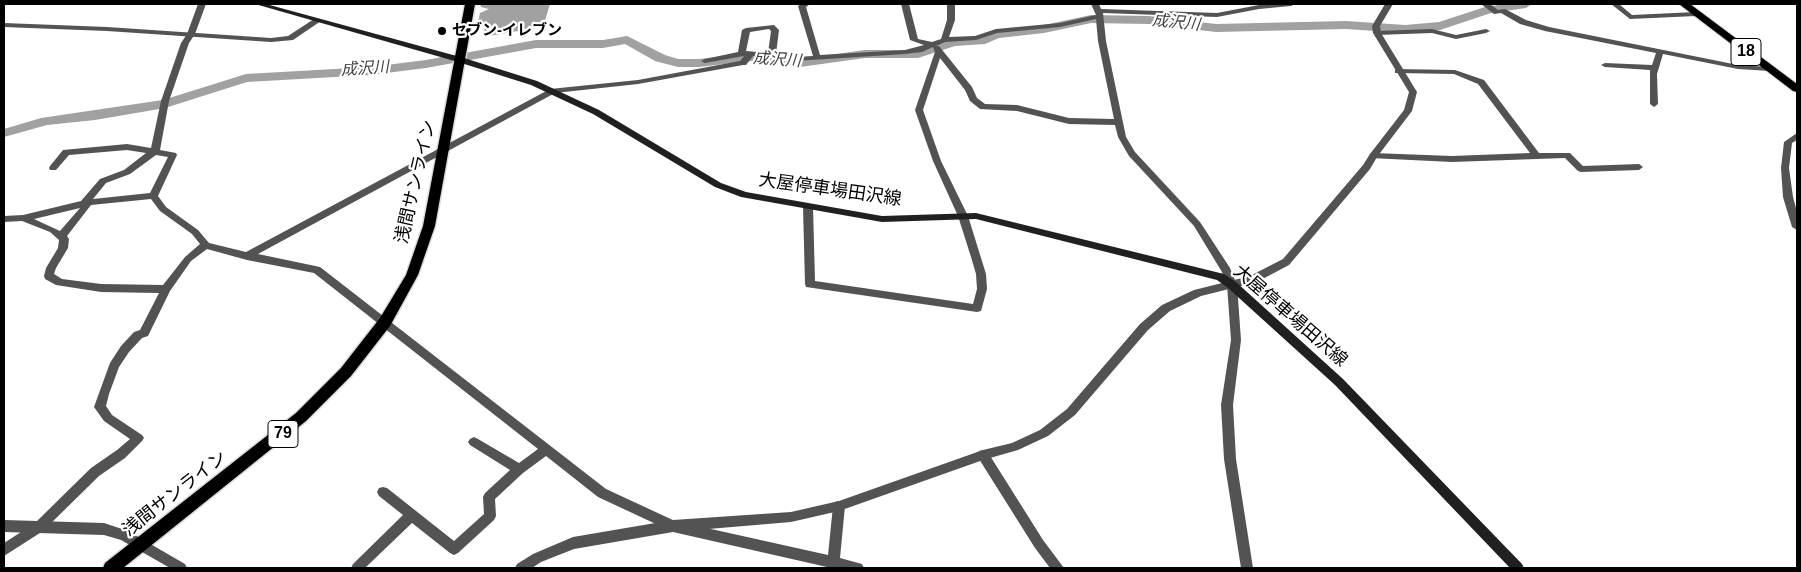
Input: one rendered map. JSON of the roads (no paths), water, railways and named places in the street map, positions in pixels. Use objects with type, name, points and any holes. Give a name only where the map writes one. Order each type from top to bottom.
[{"type":"highway","name":"18","points":[[1684,4],[1797,89]]},
{"type":"main road","name":"大屋停車場田沢線","points":[[260,4],[317,21],[457,57],[552,91],[596,112],[733,192],[882,219],[976,216],[1220,277],[1232,285],[1339,382],[1518,568]]},
{"type":"main road","name":"浅間サンライン","points":[[110,568],[302,418],[346,372],[384,322],[407,285],[426,238],[444,149],[457,57],[470,4]]},
{"type":"street","points":[[60,236],[87,206],[86,200],[103,181],[127,172],[154,151],[165,105],[185,42],[191,34],[202,4]]},
{"type":"street","points":[[806,4],[802,6],[817,57]]},
{"type":"street","points":[[904,4],[914,40],[936,48],[969,89],[973,99],[983,107],[1017,108],[1068,121],[1119,122]]},
{"type":"street","points":[[808,207],[810,284],[977,308],[982,289],[981,274],[963,216],[937,161],[919,110],[936,48],[944,40],[951,20],[951,4]]},
{"type":"street","points":[[944,40],[976,38],[996,31],[1060,25],[1099,15],[1217,15],[1259,7],[1291,4]]},
{"type":"street","points":[[1376,30],[1389,4]]},
{"type":"street","points":[[1615,4],[1630,17],[1696,14]]},
{"type":"street","points":[[1490,8],[1502,11],[1523,22],[1548,29],[1738,67],[1770,69]]},
{"type":"street","points":[[1099,15],[1102,41],[1122,137],[1132,154],[1197,224],[1227,271],[1232,285],[1236,340],[1227,405],[1230,459],[1247,568]]},
{"type":"street","points":[[4,25],[280,40],[290,38],[317,21]]},
{"type":"street","points":[[247,256],[552,91],[638,82],[743,63],[747,55],[746,30],[771,27],[775,30],[772,55]]},
{"type":"street","points":[[1376,30],[1432,31],[1456,37],[1486,31]]},
{"type":"street","points":[[521,568],[537,558],[572,543],[673,526],[791,517],[839,506],[1022,444],[1059,424],[1144,327],[1166,308],[1198,293],[1253,279],[1286,262],[1367,167],[1372,156],[1408,111],[1412,103],[1413,92],[1398,71],[1376,30]]},
{"type":"street","points":[[705,61],[747,55],[772,55],[795,59],[905,52],[936,48]]},
{"type":"street","points":[[1654,104],[1652,86],[1660,52]]},
{"type":"street","points":[[1605,65],[1655,68]]},
{"type":"street","points":[[1398,71],[1455,72],[1481,82],[1536,155]]},
{"type":"street","points":[[1797,136],[1788,142],[1785,168],[1788,197],[1797,227]]},
{"type":"street","points":[[53,168],[66,152],[127,147],[172,155],[153,196]]},
{"type":"street","points":[[1372,156],[1452,158],[1567,154],[1581,169],[1639,167]]},
{"type":"street","points":[[4,219],[23,218],[86,203],[153,196]]},
{"type":"street","points":[[153,196],[163,209],[195,232],[206,245],[247,256],[317,270],[602,492],[673,526],[833,566],[858,568]]},
{"type":"street","points":[[23,218],[52,230],[64,239],[63,248],[51,268],[49,276],[60,282],[101,288],[166,289]]},
{"type":"street","points":[[4,550],[39,527],[95,472],[121,454],[138,438],[108,418],[100,407],[114,366],[125,349],[138,335],[144,333],[166,289],[188,259],[206,245]]},
{"type":"street","points":[[474,442],[519,469]]},
{"type":"street","points":[[383,492],[454,549],[490,516],[489,497],[519,469],[547,449]]},
{"type":"street","points":[[983,456],[1039,544],[1058,568]]},
{"type":"street","points":[[833,566],[839,506]]},
{"type":"street","points":[[359,568],[411,516]]},
{"type":"street","points":[[4,526],[104,529],[124,535],[181,568]]},
{"type":"waterway","name":"成沢川","points":[[4,133],[46,121],[95,116],[165,104],[246,78],[370,71],[426,64],[536,44],[603,44],[627,40],[660,58],[678,63],[699,63],[759,56],[800,63],[865,54],[918,54],[953,42],[985,40],[996,35],[1044,29],[1091,19],[1149,20],[1216,28],[1346,25],[1405,29],[1440,26],[1489,10],[1526,4]]},
{"type":"place","name":"セブン-イレブン","points":[[442,31]]}]
